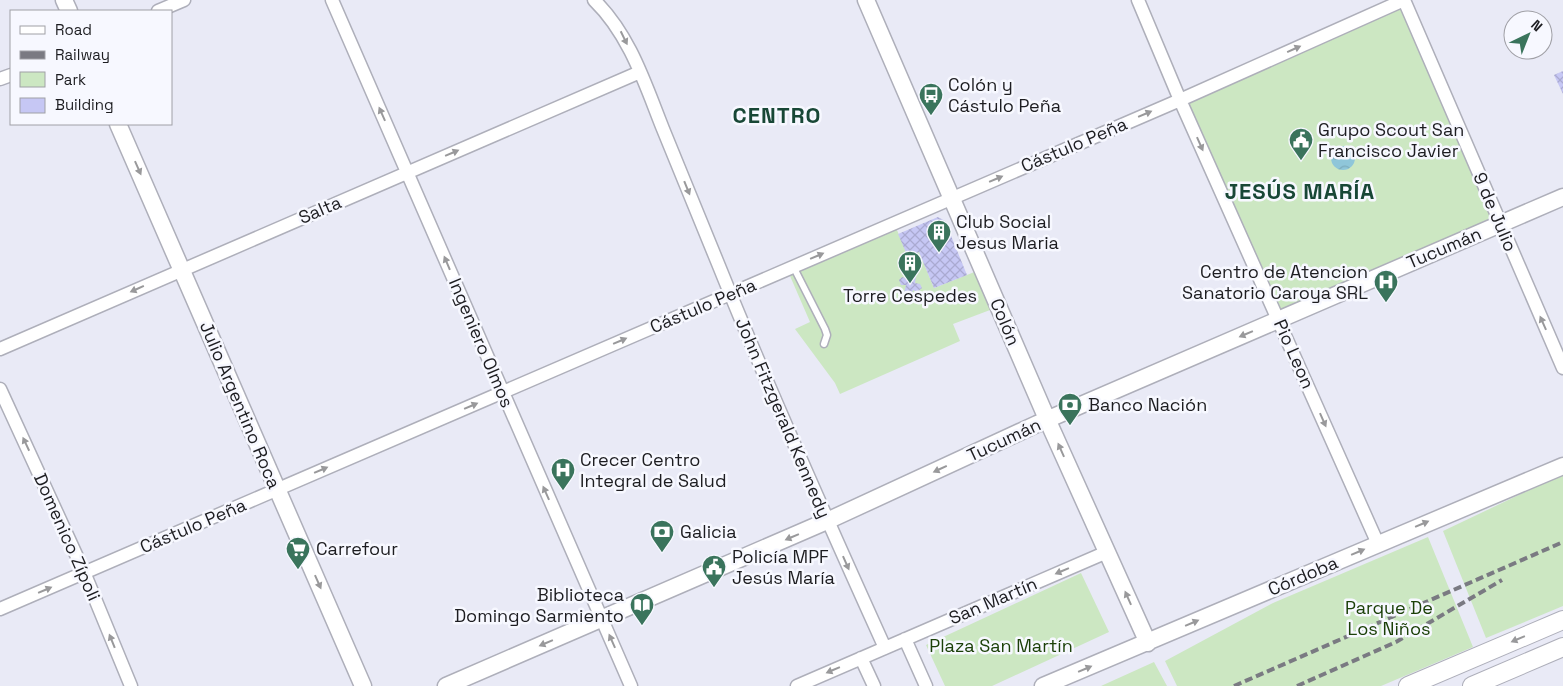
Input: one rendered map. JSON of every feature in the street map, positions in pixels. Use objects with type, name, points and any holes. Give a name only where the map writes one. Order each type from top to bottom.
[{"type":"main road","points":[[1408,686],[1434,681],[1563,620]]},
{"type":"main road","points":[[1472,686],[1563,647]]},
{"type":"street","points":[[160,10],[184,0]]},
{"type":"street","name":"Ingeniero Olmos","points":[[332,0],[632,686]]},
{"type":"street","name":"John Fitzgerald Kennedy","points":[[594,0],[621,31],[640,72],[730,294],[885,648]]},
{"type":"street","name":"Colón","points":[[866,0],[1048,420],[1148,643]]},
{"type":"street","name":"Pio Leon","points":[[1138,0],[1180,100],[1378,544]]},
{"type":"street","name":"Cástulo Peña","points":[[0,609],[1180,100],[1404,0]]},
{"type":"street","name":"9 de Julio","points":[[1404,0],[1563,368]]},
{"type":"street","name":"Salta","points":[[0,349],[640,72]]},
{"type":"street","name":"Julio Argentino Roca","points":[[118,125],[363,686]]},
{"type":"street","name":"Tucumán","points":[[446,686],[828,521],[1048,420],[1563,197]]},
{"type":"street","name":"Domenico Zípoli","points":[[0,389],[84,572],[131,686]]},
{"type":"street","name":"Córdoba","points":[[1044,686],[1563,466]]},
{"type":"street","name":"San Martín","points":[[797,686],[1107,552]]},
{"type":"street","points":[[906,639],[926,686]]},
{"type":"street","points":[[861,658],[874,686]]},
{"type":"lane","points":[[793,266],[826,329],[827,335],[824,344]]},
{"type":"green space","points":[[1404,0],[1500,224],[1279,319],[1180,100]]},
{"type":"green space","points":[[894,223],[908,256],[919,252],[934,288],[982,269],[998,307],[953,324],[960,341],[840,394],[835,383],[795,329],[810,322],[787,269]]},
{"type":"green space","points":[[1563,474],[1563,606],[1486,638],[1443,531]]},
{"type":"green space","name":"Parque De Los Niños","points":[[1428,537],[1473,647],[1381,686],[1177,686],[1165,661],[1273,603]]},
{"type":"green space","name":"Plaza San Martín","points":[[1081,573],[1109,632],[992,686],[945,686],[926,645]]},
{"type":"green space","points":[[1154,662],[1167,686],[1101,686]]},
{"type":"water","points":[[1343,146],[1351,150],[1355,158],[1351,166],[1343,170],[1335,166],[1331,158],[1335,150]]},
{"type":"building","points":[[1563,71],[1563,94],[1554,75]]},
{"type":"building","name":"Club Social Jesus Maria","points":[[938,217],[945,221],[967,275],[934,288],[919,252],[908,257],[898,234]]},
{"type":"building","name":"Torre Cespedes","points":[[912,272],[916,276],[915,283],[920,284],[922,288],[917,292],[913,290],[909,296],[904,293],[906,285],[901,285],[899,280],[902,277],[908,279],[908,274]]},
{"type":"railway","points":[[1234,686],[1563,542]]},
{"type":"railway","points":[[1297,686],[1396,642],[1502,580]]},
{"type":"place","name":"Colón y Cástulo Peña","points":[[931,116]]},
{"type":"place","name":"Grupo Scout San Francisco Javier","points":[[1301,161]]},
{"type":"place","name":"Club Social Jesus Maria","points":[[939,253]]},
{"type":"place","name":"Torre Cespedes","points":[[910,284]]},
{"type":"place","name":"Centro de Atencion Sanatorio Caroya SRL","points":[[1386,303]]},
{"type":"place","name":"Banco Nación","points":[[1070,426]]},
{"type":"place","name":"Crecer Centro Integral de Salud","points":[[563,491]]},
{"type":"place","name":"Galicia","points":[[662,553]]},
{"type":"place","name":"Carrefour","points":[[298,570]]},
{"type":"place","name":"Policía MPF Jesús María","points":[[714,588]]},
{"type":"place","name":"Biblioteca Domingo Sarmiento","points":[[642,626]]},
{"type":"district","name":"CENTRO","points":[[777,115]]},
{"type":"district","name":"JESÚS MARÍA","points":[[1300,191]]}]
